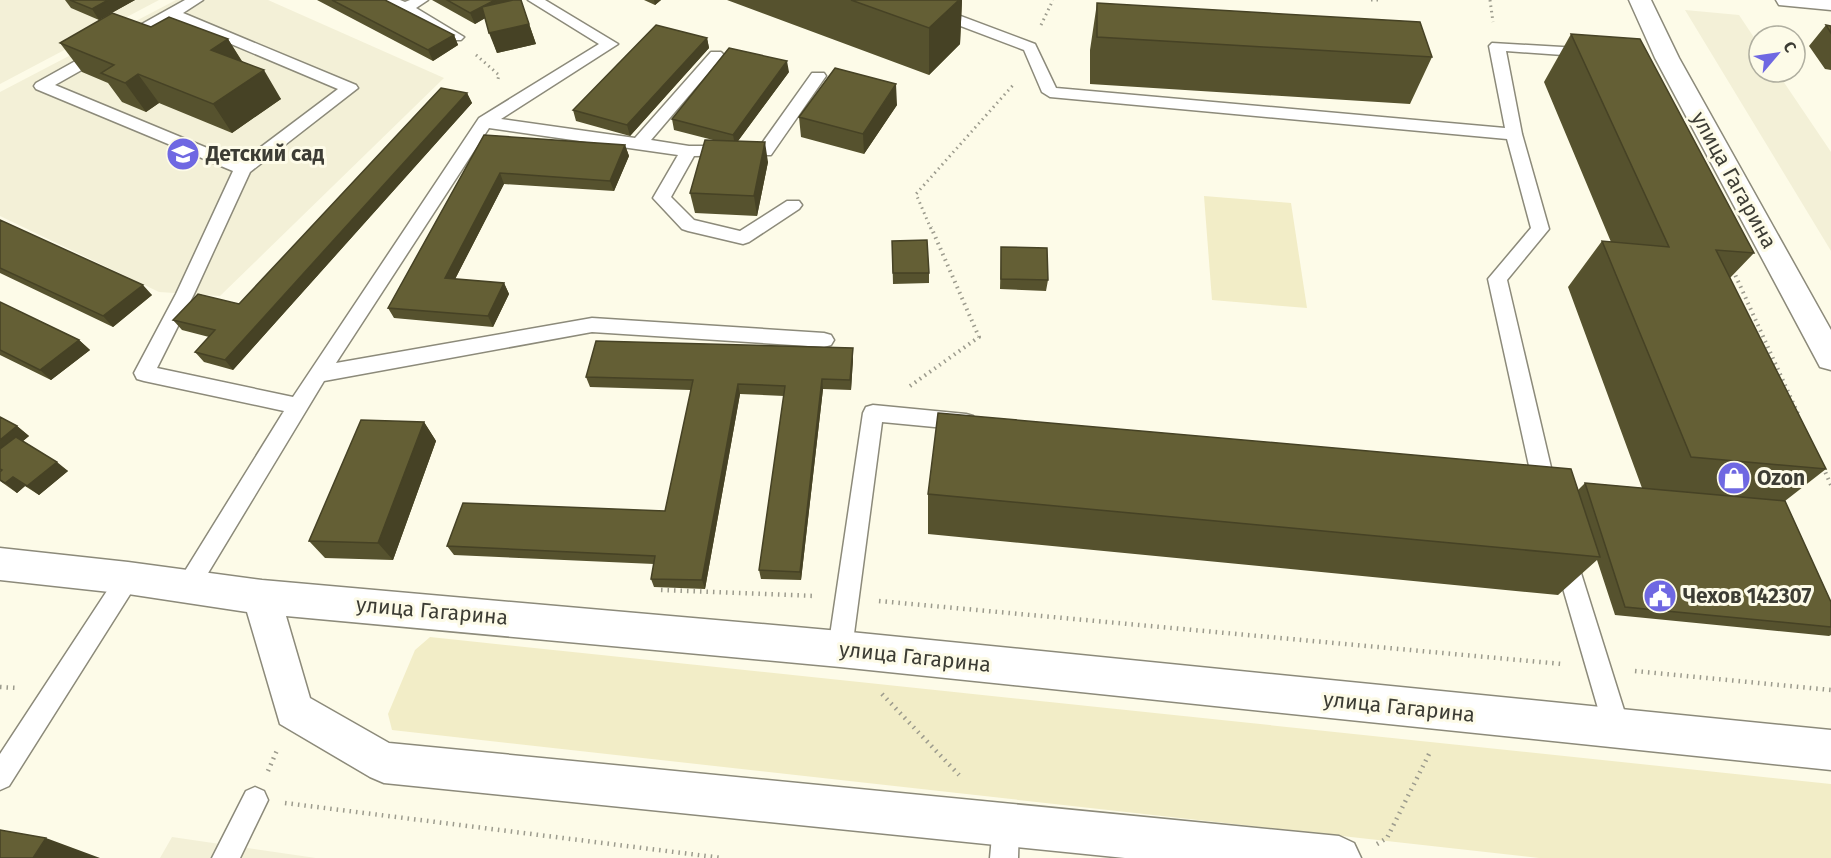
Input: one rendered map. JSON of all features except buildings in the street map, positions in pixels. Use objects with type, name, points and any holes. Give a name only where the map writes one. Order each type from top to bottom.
[{"type":"street","name":"улица Гагарина","points":[[1640,0],[1656,56],[1831,358]]},
{"type":"street","points":[[1787,0],[1831,3]]},
{"type":"street","name":"улица Гагарина","points":[[0,564],[128,578],[262,597],[840,649],[1831,750]]},
{"type":"street","points":[[262,597],[294,710],[384,763],[1005,842],[1354,853]]},
{"type":"lane","points":[[196,0],[42,86],[243,169]]},
{"type":"lane","points":[[389,0],[456,37]]},
{"type":"lane","points":[[405,8],[421,0]]},
{"type":"lane","points":[[188,586],[318,374],[485,122],[609,44],[535,0]]},
{"type":"lane","points":[[905,0],[1030,47],[1050,93],[1514,134]]},
{"type":"lane","points":[[170,13],[350,88],[243,169],[185,294],[144,373],[299,406]]},
{"type":"lane","points":[[1551,509],[1540,475],[1497,279],[1540,229],[1514,134],[1497,46],[1611,53]]},
{"type":"lane","points":[[638,145],[716,56]]},
{"type":"lane","points":[[485,122],[638,145],[689,150],[765,151],[818,76]]},
{"type":"lane","points":[[689,150],[662,198],[688,225],[743,238],[793,204]]},
{"type":"lane","points":[[318,374],[592,325],[824,340]]},
{"type":"lane","points":[[840,649],[873,413],[992,424]]},
{"type":"lane","points":[[1517,473],[1540,475]]},
{"type":"lane","points":[[1558,532],[1617,729]]},
{"type":"lane","points":[[0,777],[128,578]]},
{"type":"lane","points":[[226,858],[255,800]]},
{"type":"path","points":[[1371,0],[1382,0]]},
{"type":"path","points":[[456,37],[499,75],[485,122]]},
{"type":"path","points":[[873,413],[979,337],[916,194],[1035,62]]},
{"type":"path","points":[[1732,270],[1801,420]]},
{"type":"path","points":[[1821,464],[1831,485]]},
{"type":"path","points":[[659,590],[847,597],[1831,690]]},
{"type":"path","points":[[840,649],[1005,842]]},
{"type":"path","points":[[294,710],[255,800],[722,858]]},
{"type":"path","points":[[1354,853],[1387,838],[1433,747]]},
{"type":"shaded area","points":[[0,0],[159,0],[0,84]]},
{"type":"shaded area","name":"Детский сад","points":[[176,0],[268,0],[444,78],[220,296],[159,292],[0,216],[0,92]]},
{"type":"shaded area","points":[[1685,10],[1739,15],[1747,27],[1747,84],[1785,84],[1831,152],[1831,251]]},
{"type":"shaded area","points":[[1204,196],[1291,203],[1307,308],[1212,300]]},
{"type":"shaded area","points":[[430,637],[1831,784],[1831,858],[1539,858],[392,730],[388,714],[415,650]]},
{"type":"shaded area","points":[[172,837],[316,858],[160,858]]},
{"type":"place","name":"Детский сад","points":[[183,154]]},
{"type":"place","name":"Ozon","points":[[1734,478]]},
{"type":"place","name":"Чехов 142307","points":[[1660,596]]}]
